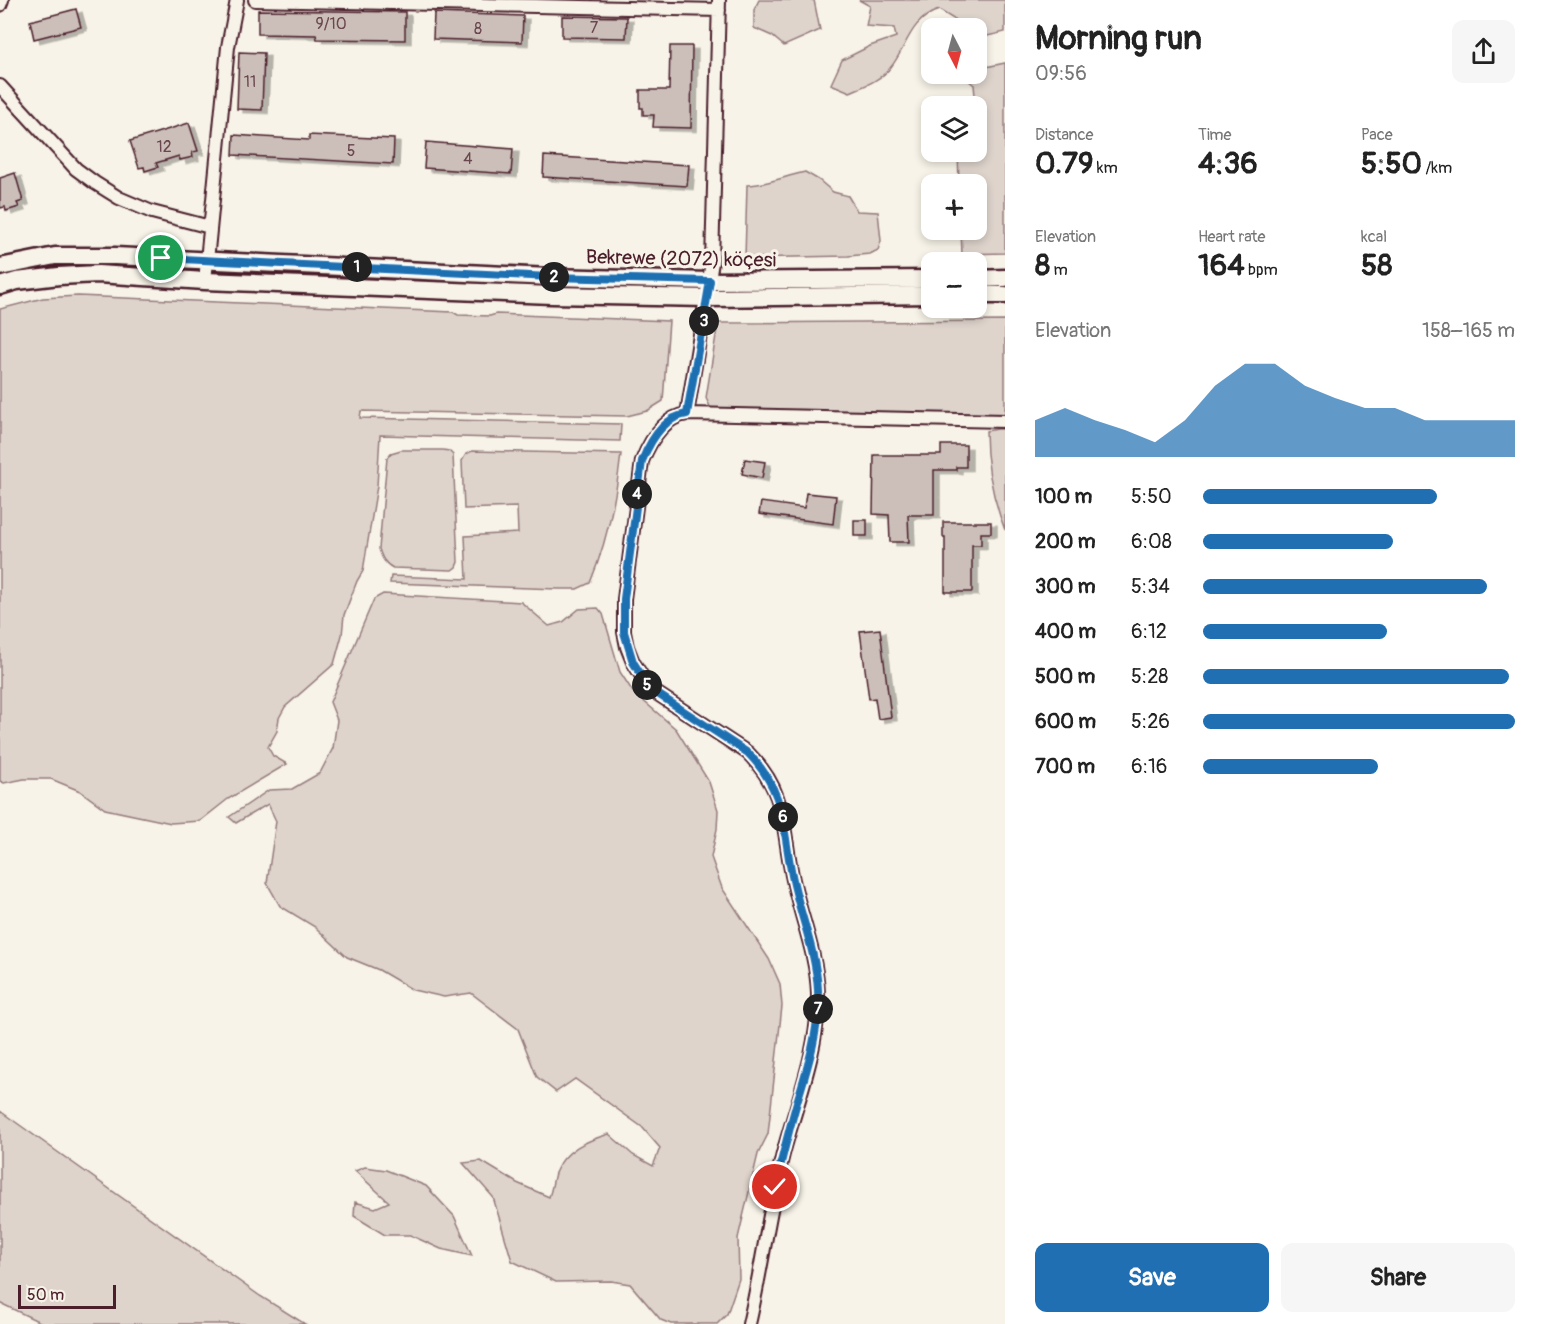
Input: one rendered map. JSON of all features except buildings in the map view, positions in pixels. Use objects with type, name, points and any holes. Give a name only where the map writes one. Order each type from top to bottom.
[{"type":"main road","name":"Bekrewe (2072) köçesi","points":[[0,267],[55,256],[115,256],[550,277],[709,290],[921,295]]},
{"type":"main road","name":"Bekrewe (2072) köçesi","points":[[0,286],[17,281],[98,274],[206,281],[552,295],[921,280]]},
{"type":"main road","points":[[987,279],[1005,278]]},
{"type":"main road","points":[[987,295],[1005,295]]},
{"type":"street","points":[[0,5],[2,0]]},
{"type":"street","points":[[206,281],[228,47],[237,0]]},
{"type":"street","points":[[255,0],[719,5],[712,262],[687,414]]},
{"type":"street","points":[[0,86],[76,169],[95,183],[118,198],[152,212],[210,227]]},
{"type":"street","points":[[749,1324],[773,1196],[814,1041],[818,991],[816,969],[795,890],[781,807],[770,779],[748,753],[650,689],[633,662],[627,647],[624,599],[642,461],[656,434],[673,419],[687,414],[1005,421]]},
{"type":"shaded area","points":[[759,0],[814,0],[820,30],[784,46],[772,36],[754,28],[754,10]]},
{"type":"shaded area","points":[[859,0],[1005,0],[1005,32],[987,36],[987,18],[952,18],[939,10],[921,18],[887,72],[850,92],[831,84],[842,60],[870,46],[896,37],[894,28],[866,26],[870,6]]},
{"type":"shaded area","points":[[1005,63],[1005,253],[962,252],[961,240],[987,240],[987,174],[959,174],[958,162],[987,162],[987,96],[975,96],[973,84],[987,84],[987,67]]},
{"type":"shaded area","points":[[805,172],[833,192],[848,196],[857,211],[878,212],[881,241],[878,250],[870,254],[848,256],[745,258],[747,185],[769,182]]},
{"type":"shaded area","points":[[78,296],[453,312],[458,315],[490,316],[496,314],[669,321],[663,401],[647,411],[627,416],[361,411],[360,418],[621,424],[620,441],[380,435],[377,486],[363,571],[344,615],[342,635],[334,664],[285,707],[279,718],[277,731],[268,747],[273,756],[287,764],[228,799],[200,821],[171,823],[105,809],[80,791],[51,779],[24,779],[4,783],[0,781],[0,309],[43,298]]},
{"type":"shaded area","points":[[1005,321],[1005,416],[712,411],[706,398],[718,323]]},
{"type":"shaded area","points":[[1005,429],[1005,530],[991,481],[986,443],[986,431]]},
{"type":"shaded area","points":[[401,450],[443,450],[453,455],[458,562],[452,570],[393,568],[385,562],[381,555],[379,549],[387,458],[391,453]]},
{"type":"shaded area","points":[[472,451],[621,454],[610,520],[590,583],[577,589],[558,589],[390,583],[391,576],[467,579],[465,536],[518,533],[517,507],[464,509],[462,461],[466,454]]},
{"type":"shaded area","points":[[383,594],[521,602],[549,626],[563,622],[579,609],[598,608],[603,614],[620,672],[633,692],[676,729],[709,782],[718,810],[717,829],[711,857],[722,888],[769,959],[780,984],[782,1006],[768,1134],[758,1154],[738,1238],[739,1279],[727,1314],[717,1324],[671,1324],[661,1320],[630,1284],[611,1281],[556,1282],[512,1261],[493,1197],[463,1163],[481,1161],[517,1183],[549,1197],[559,1165],[570,1152],[584,1143],[609,1134],[633,1155],[653,1166],[660,1148],[642,1127],[575,1079],[556,1092],[537,1077],[518,1029],[471,993],[444,997],[413,990],[379,970],[347,957],[315,927],[280,906],[267,883],[276,821],[268,804],[236,823],[229,817],[269,790],[292,789],[320,773],[333,748],[337,720],[330,702],[374,599]]},
{"type":"shaded area","points":[[0,1111],[260,1296],[305,1324],[44,1324],[0,1303]]},
{"type":"shaded area","points":[[365,1167],[386,1170],[426,1186],[454,1216],[472,1256],[441,1249],[410,1235],[385,1235],[354,1216],[355,1202],[375,1208],[389,1202],[355,1171]]},
{"type":"route","points":[[161,258],[550,277],[710,281],[687,414],[680,415],[666,424],[656,434],[642,461],[624,599],[624,632],[633,662],[650,689],[748,753],[770,779],[781,807],[790,868],[816,969],[818,1008],[812,1052],[775,1187]]}]
